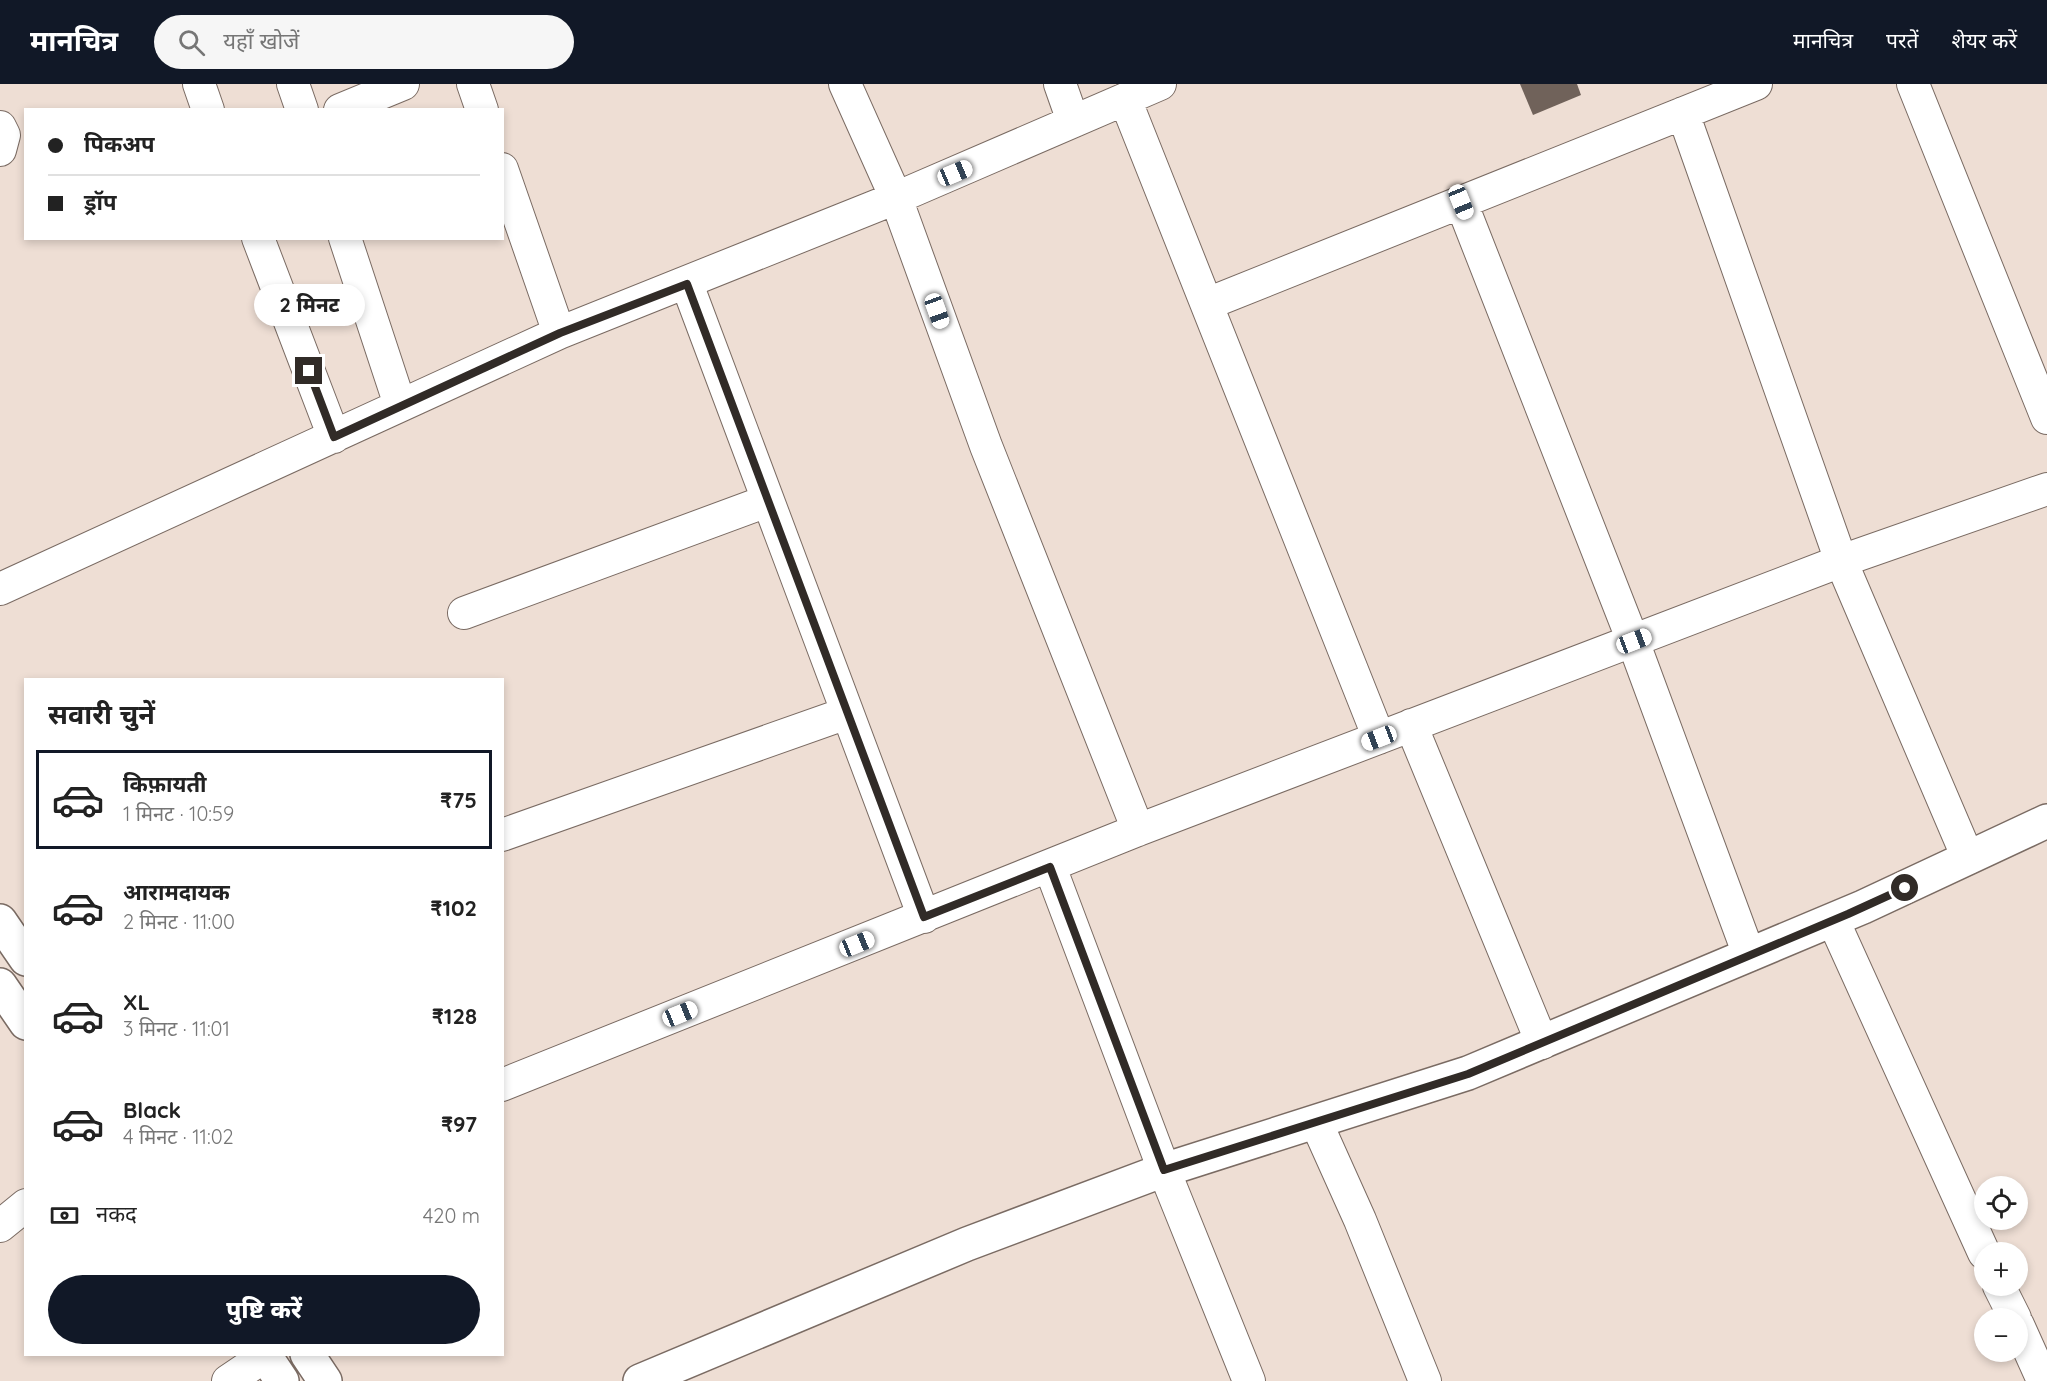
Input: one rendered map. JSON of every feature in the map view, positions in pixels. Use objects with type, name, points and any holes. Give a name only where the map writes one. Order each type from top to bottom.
[{"type":"street","points":[[199,84],[207,108]]},
{"type":"street","points":[[294,84],[301,108]]},
{"type":"street","points":[[345,108],[403,84]]},
{"type":"street","points":[[473,84],[481,108]]},
{"type":"street","points":[[845,84],[896,198],[986,446],[1138,830]]},
{"type":"street","points":[[1060,84],[1074,121]]},
{"type":"street","points":[[0,589],[560,333],[687,284],[896,198],[1160,84]]},
{"type":"street","points":[[1207,304],[1756,84]]},
{"type":"street","points":[[1913,84],[2047,418]]},
{"type":"street","points":[[1125,99],[1379,738]]},
{"type":"street","points":[[1683,113],[1841,561],[1968,858]]},
{"type":"street","points":[[0,126],[4,135],[0,150]]},
{"type":"street","points":[[504,175],[560,333]]},
{"type":"street","points":[[1461,202],[1634,641],[1749,955]]},
{"type":"street","points":[[259,240],[334,437]]},
{"type":"street","points":[[346,240],[400,405]]},
{"type":"street","points":[[687,284],[924,917]]},
{"type":"street","points":[[504,1084],[1138,830],[1841,561],[2047,489]]},
{"type":"street","points":[[464,613],[767,501]]},
{"type":"street","points":[[504,834],[847,713]]},
{"type":"street","points":[[1411,725],[1542,1043]]},
{"type":"street","points":[[640,1381],[967,1244],[1164,1170],[1468,1074],[1833,920],[2047,822]]},
{"type":"street","points":[[1050,867],[1164,1170],[1249,1381]]},
{"type":"street","points":[[1833,920],[1979,1242]]},
{"type":"street","points":[[0,921],[24,956]]},
{"type":"street","points":[[0,985],[24,1020]]},
{"type":"street","points":[[1316,1122],[1360,1220],[1425,1381]]},
{"type":"street","points":[[0,1226],[24,1206]]},
{"type":"street","points":[[2028,1351],[2038,1377]]},
{"type":"street","points":[[308,1356],[326,1381]]},
{"type":"street","points":[[228,1381],[271,1364]]},
{"type":"building","points":[[1520,84],[1577,84],[1581,95],[1533,115]]},
{"type":"route","points":[[309,371],[334,437],[560,333],[687,284],[924,917],[1050,867],[1164,1170],[1468,1074],[1905,888]]}]
